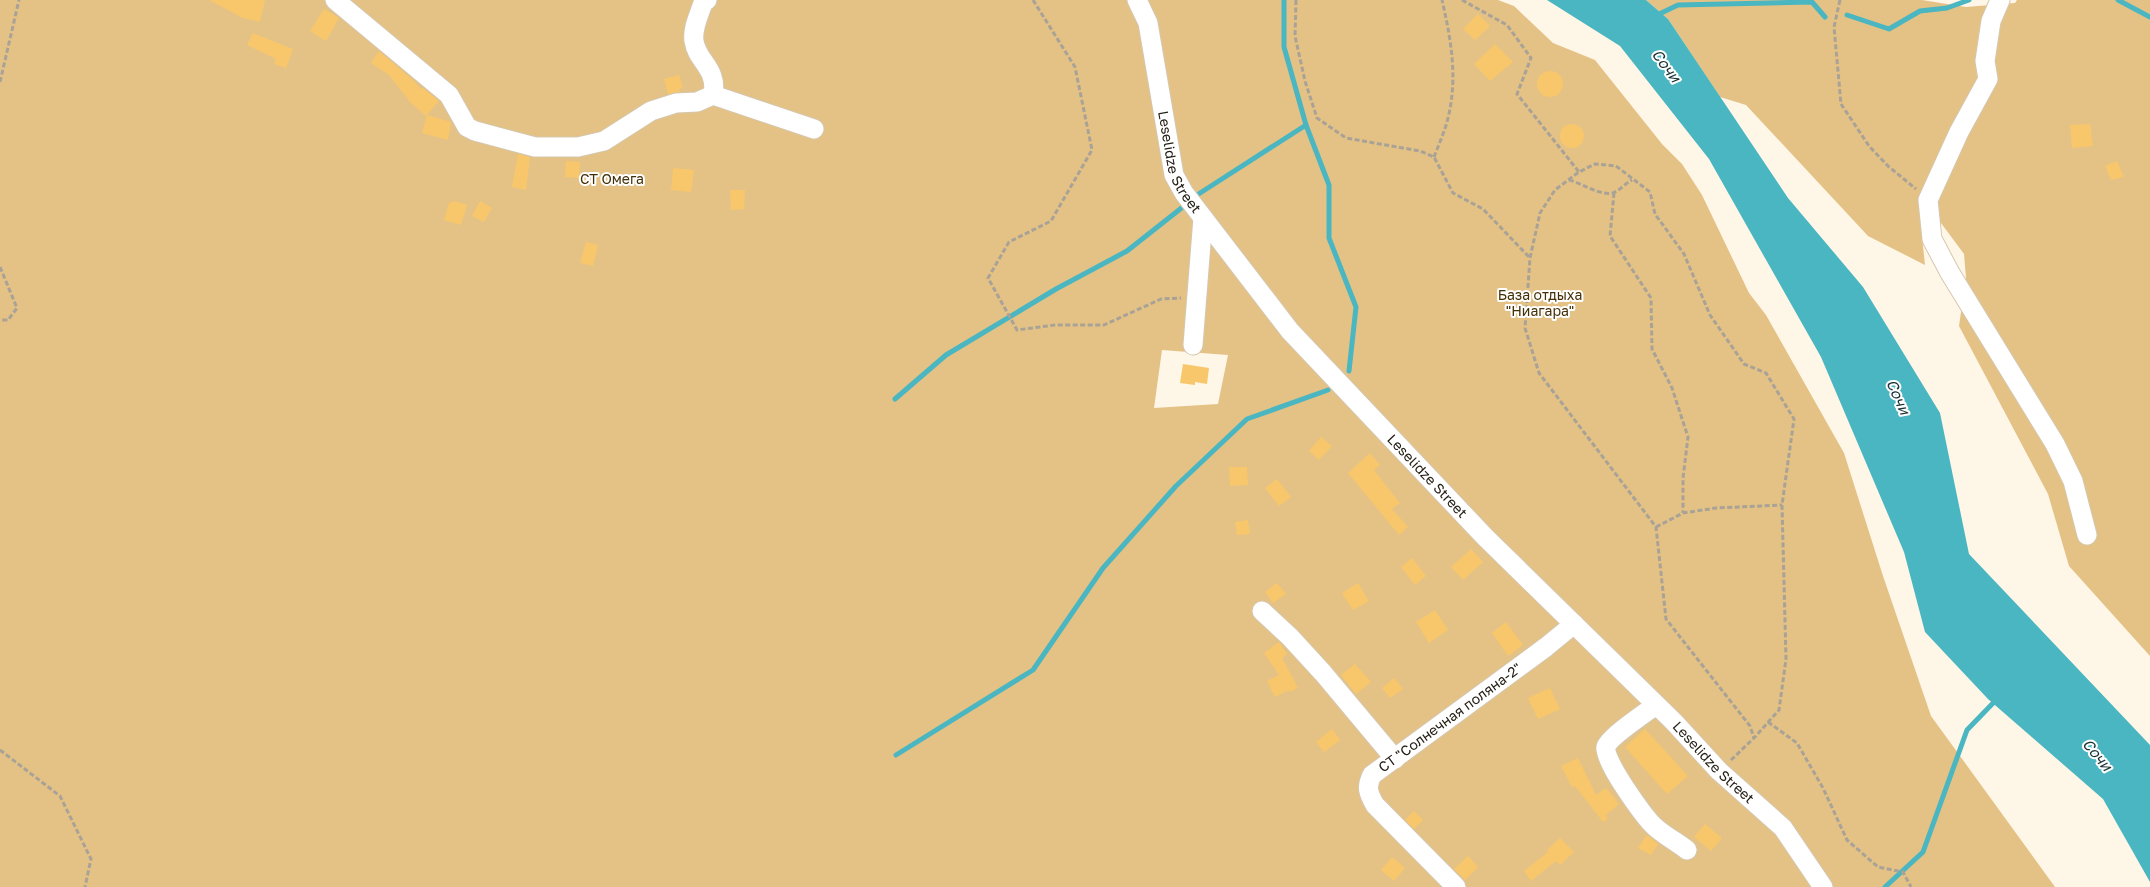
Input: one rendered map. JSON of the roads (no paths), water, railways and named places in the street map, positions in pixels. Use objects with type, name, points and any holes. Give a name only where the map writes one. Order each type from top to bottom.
[{"type":"street","points":[[335,0],[449,95],[457,105],[466,126],[475,131],[535,148],[578,147],[604,141],[651,111],[676,103],[697,102],[712,95],[814,129]]},
{"type":"street","points":[[707,0],[703,3],[694,32],[694,43],[710,71],[714,84],[712,95]]},
{"type":"street","name":"Leselidze Street","points":[[1137,0],[1148,23],[1174,175],[1184,193],[1290,331],[1484,537],[1656,705],[1719,772],[1783,828],[1823,887]]},
{"type":"street","points":[[2000,0],[1991,21],[1985,61],[1988,79],[1959,132],[1928,200],[1932,239],[1950,273],[2055,444],[2073,481],[2087,535]]},
{"type":"street","points":[[1193,345],[1203,218]]},
{"type":"street","points":[[1262,611],[1290,637],[1323,673],[1395,759]]},
{"type":"street","name":"СТ \"Солнечная поляна-2\"","points":[[1456,887],[1375,805],[1368,793],[1368,784],[1372,775],[1546,648],[1574,624]]},
{"type":"street","points":[[1656,705],[1612,738],[1606,748],[1606,754],[1616,774],[1654,827],[1687,850]]},
{"type":"water","name":"Сочи","points":[[1547,0],[1646,0],[1668,19],[1788,198],[1863,287],[1940,413],[1969,554],[2150,745],[2150,882],[2103,799],[1988,699],[1925,632],[1904,552],[1821,357],[1709,159],[1620,46]]},
{"type":"waterway","points":[[1284,0],[1284,47],[1306,125],[1329,185],[1329,238],[1356,307],[1349,371]]},
{"type":"waterway","points":[[1847,15],[1889,29],[1920,11],[1947,8],[1969,0]]},
{"type":"waterway","points":[[2118,0],[2150,17]]},
{"type":"waterway","points":[[1655,16],[1678,5],[1812,2],[1825,17]]},
{"type":"waterway","points":[[1197,195],[1306,125]]},
{"type":"waterway","points":[[895,399],[946,355],[1056,289],[1127,251],[1184,206]]},
{"type":"waterway","points":[[896,755],[1033,670],[1103,568],[1176,486],[1247,419],[1328,390]]},
{"type":"waterway","points":[[1885,887],[1923,852],[1967,730],[1997,699]]},
{"type":"park label","name":"СТ Омега","points":[[612,179]]},
{"type":"park label","name":"База отдыха \"Ниагара\"","points":[[1540,304]]}]
